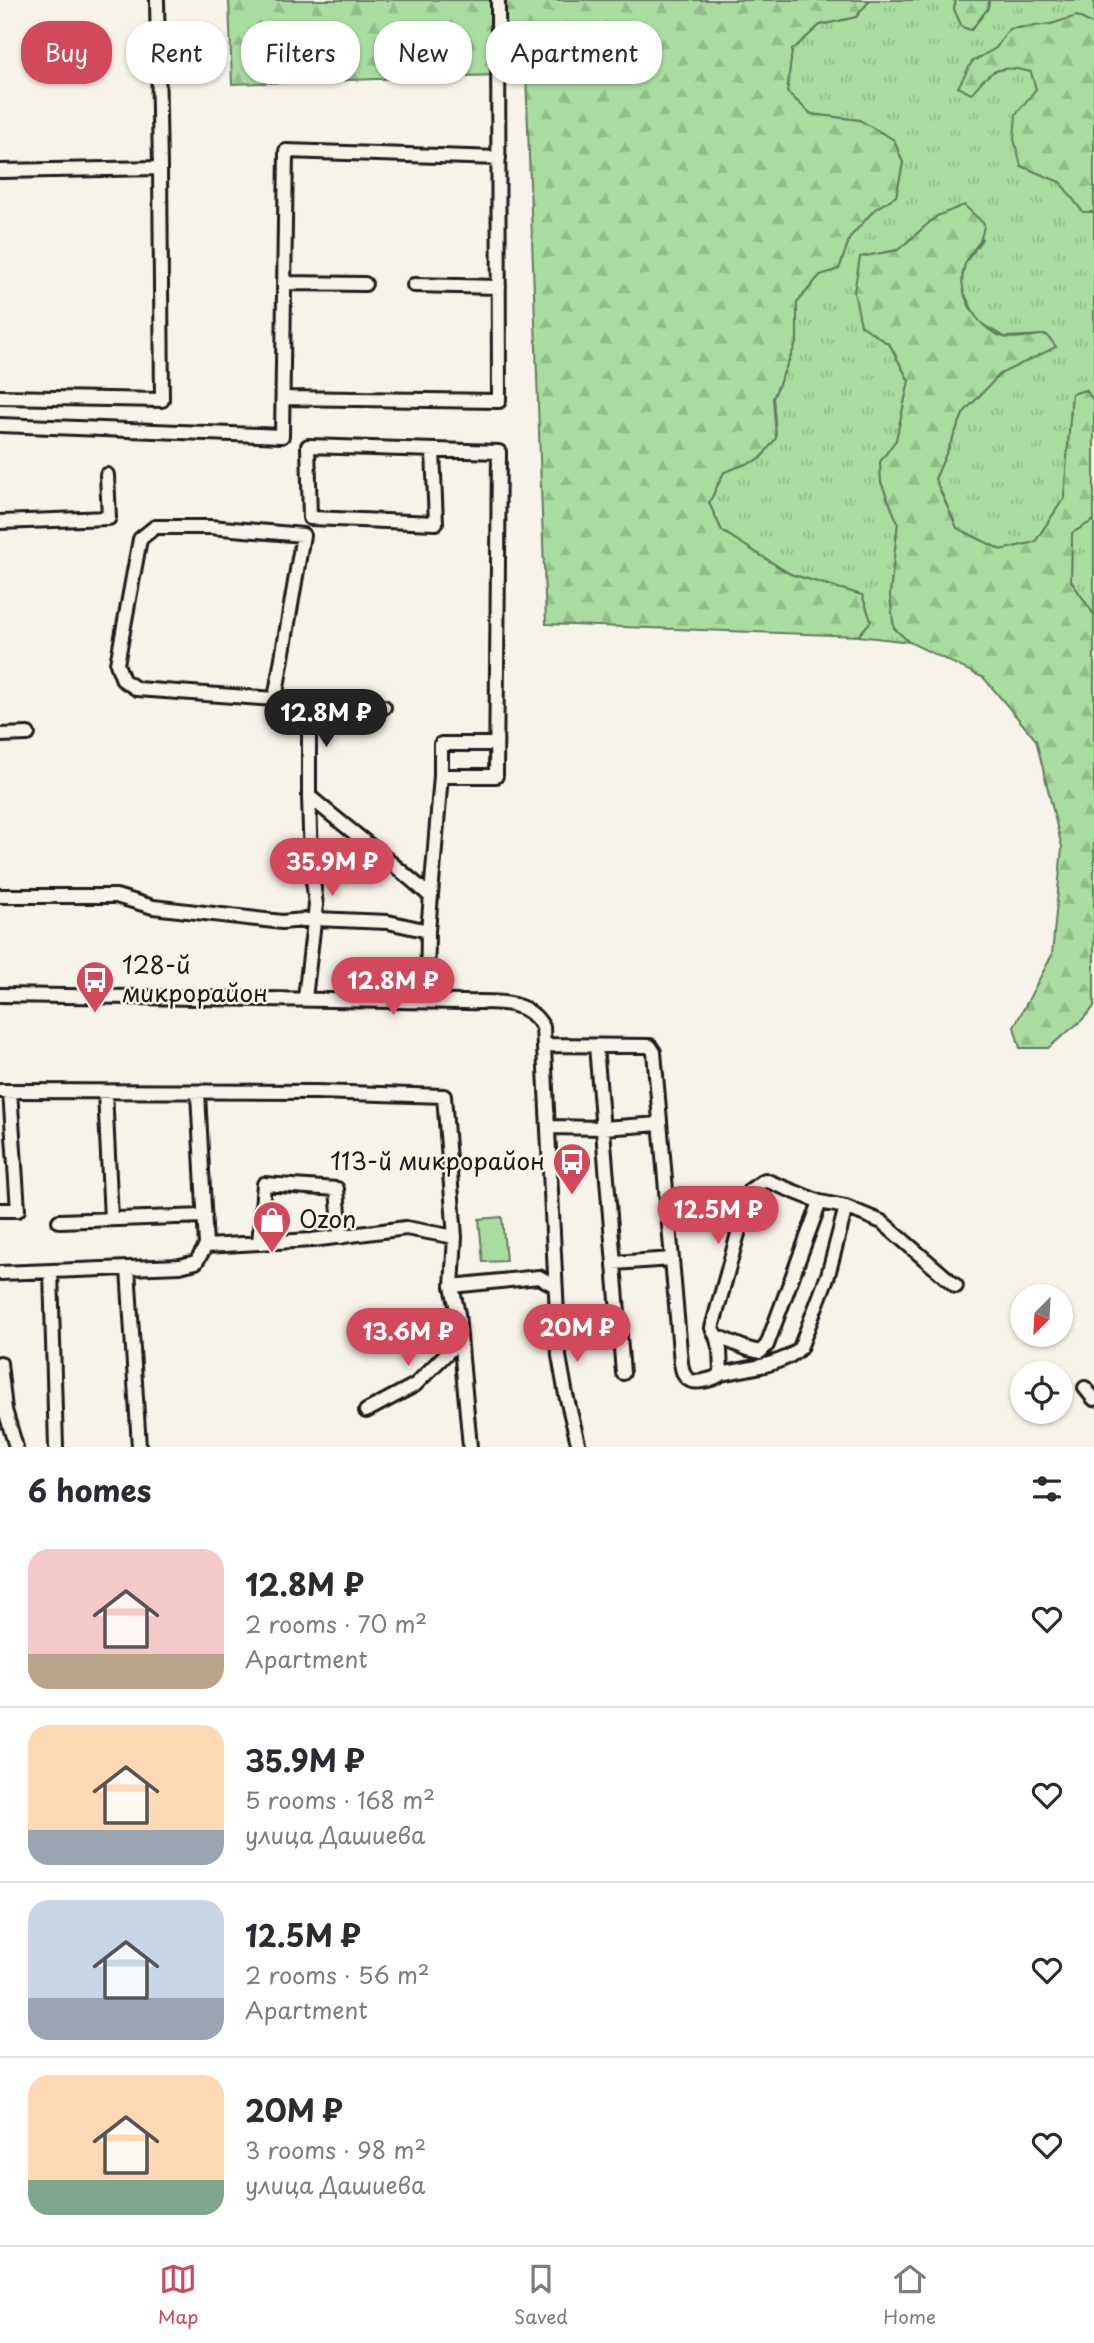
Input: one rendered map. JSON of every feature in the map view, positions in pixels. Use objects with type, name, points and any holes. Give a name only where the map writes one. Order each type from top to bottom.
[{"type":"street","points":[[0,397],[162,400],[157,0]]},
{"type":"street","points":[[283,398],[499,401],[498,0]]},
{"type":"street","points":[[0,425],[282,436],[286,151],[499,158]]},
{"type":"street","points":[[0,171],[160,168]]},
{"type":"street","points":[[284,283],[365,284]]},
{"type":"street","points":[[414,285],[499,287]]},
{"type":"street","points":[[433,451],[436,523],[310,518],[309,446],[499,452],[496,776],[441,776]]},
{"type":"street","points":[[0,522],[108,518],[107,475]]},
{"type":"street","points":[[275,699],[303,535],[210,527],[155,527],[141,539],[117,664],[123,680],[137,689],[309,702],[311,864],[316,905],[305,998]]},
{"type":"street","points":[[332,703],[384,707]]},
{"type":"street","points":[[0,735],[28,734]]},
{"type":"street","points":[[427,1001],[428,931],[441,776],[441,744],[496,744]]},
{"type":"street","points":[[309,796],[398,867],[430,897]]},
{"type":"street","points":[[0,896],[116,896],[153,907],[282,922],[315,919],[388,922],[428,931]]},
{"type":"street","points":[[0,995],[427,1001],[519,1006],[530,1010],[543,1027],[554,1285],[562,1375],[579,1447]]},
{"type":"street","points":[[545,1045],[650,1046],[654,1052],[681,1363],[684,1375],[692,1381],[718,1378],[721,1374],[785,1359],[795,1354],[800,1348],[828,1275],[846,1206]]},
{"type":"street","points":[[596,1046],[623,1373]]},
{"type":"street","points":[[0,1210],[18,1210],[5,1091],[316,1092],[444,1096],[455,1237],[452,1286],[458,1314],[470,1447]]},
{"type":"street","points":[[105,1092],[111,1219]]},
{"type":"street","points":[[0,1273],[180,1266],[196,1262],[206,1247],[198,1093]]},
{"type":"street","points":[[549,1127],[603,1128],[660,1124]]},
{"type":"street","points":[[721,1374],[720,1350],[712,1328],[750,1190],[765,1180],[820,1202],[846,1206],[882,1222],[956,1286]]},
{"type":"street","points":[[259,1243],[264,1184],[337,1189],[341,1237]]},
{"type":"street","points":[[716,1336],[760,1352],[767,1345],[820,1202]]},
{"type":"street","points":[[59,1221],[205,1216]]},
{"type":"street","points":[[206,1247],[341,1237],[406,1228],[455,1237]]},
{"type":"street","points":[[614,1263],[672,1259]]},
{"type":"street","points":[[128,1268],[139,1447]]},
{"type":"street","points":[[51,1271],[56,1447]]},
{"type":"street","points":[[452,1286],[539,1277],[554,1285]]},
{"type":"street","points":[[366,1410],[415,1385],[460,1340]]},
{"type":"street","points":[[0,1363],[5,1410],[16,1447]]},
{"type":"street","points":[[1085,1388],[1094,1399]]},
{"type":"green space","points":[[229,0],[870,0],[856,17],[820,25],[792,50],[787,92],[811,114],[859,120],[894,140],[903,163],[896,196],[875,209],[850,237],[839,269],[820,275],[797,302],[797,341],[773,398],[776,438],[760,459],[724,472],[709,503],[722,531],[790,574],[862,595],[871,621],[858,636],[546,624],[526,84],[662,84],[662,21],[486,21],[486,75],[472,76],[472,21],[374,21],[374,79],[360,80],[360,21],[241,21],[241,84],[232,84]]},
{"type":"green space","points":[[870,0],[956,0],[954,9],[962,27],[971,30],[988,8],[989,0],[1094,0],[1094,25],[1077,16],[1051,24],[1009,29],[996,48],[972,62],[988,73],[1013,67],[1031,72],[1036,89],[1021,166],[1060,182],[1083,212],[1094,212],[1094,402],[1086,390],[1072,394],[1064,498],[1035,542],[1001,550],[957,528],[935,479],[964,412],[1000,374],[1055,347],[1047,335],[1005,337],[978,322],[961,286],[965,263],[982,239],[937,216],[898,250],[860,257],[861,325],[890,345],[909,381],[896,440],[880,462],[881,482],[898,523],[890,595],[894,628],[909,642],[858,636],[871,621],[862,595],[790,574],[722,531],[709,503],[724,472],[760,459],[776,438],[773,398],[797,341],[797,303],[820,275],[839,269],[850,237],[875,209],[896,196],[903,163],[894,140],[859,120],[811,114],[787,92],[792,50],[820,25],[856,17]]},
{"type":"green space","points":[[956,0],[989,0],[988,8],[971,30],[962,27],[954,9]]},
{"type":"green space","points":[[1077,16],[1094,25],[1094,212],[1083,212],[1060,182],[1021,166],[1014,139],[1016,114],[1036,89],[1031,72],[1011,68],[996,71],[984,79],[971,94],[958,87],[972,62],[996,48],[1009,29],[1051,24]]},
{"type":"green space","points":[[964,205],[984,224],[980,241],[966,262],[962,284],[976,317],[1003,337],[1047,335],[1056,347],[1000,374],[964,412],[935,479],[957,528],[1001,550],[1035,542],[1064,498],[1072,394],[1086,390],[1094,402],[1094,520],[1072,533],[1071,581],[1094,615],[1094,1007],[1048,1048],[1020,1048],[1014,1027],[1052,955],[1062,847],[1036,740],[984,678],[909,642],[894,628],[890,595],[898,523],[881,482],[880,462],[896,440],[909,381],[890,345],[861,325],[854,292],[860,257],[898,250],[937,216]]},
{"type":"green space","points":[[1094,520],[1094,615],[1071,581],[1072,533]]},
{"type":"green space","points":[[502,1217],[506,1261],[483,1262],[479,1219]]},
{"type":"place","name":"128-й микрорайон","points":[[95,1014]]},
{"type":"place","name":"113-й микрорайон","points":[[572,1196]]},
{"type":"place","name":"Ozon","points":[[272,1254]]}]
